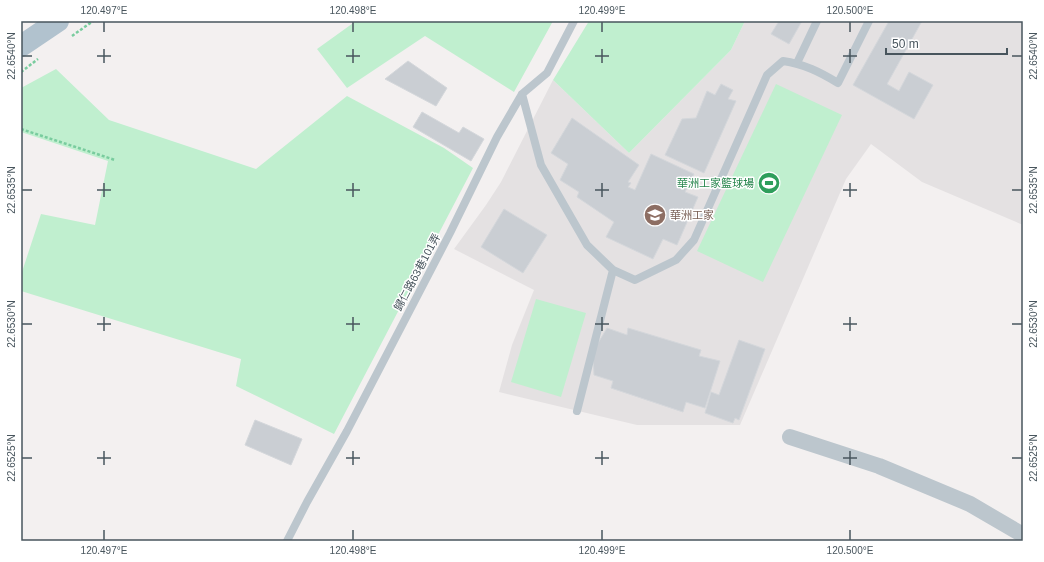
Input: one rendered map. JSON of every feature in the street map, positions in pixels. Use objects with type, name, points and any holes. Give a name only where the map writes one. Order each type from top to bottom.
[{"type":"main road","points":[[21,46],[58,21]]},
{"type":"street","points":[[790,437],[879,466],[970,504],[1023,535]]},
{"type":"lane","name":"歸仁路63巷101弄","points":[[287,541],[306,502],[347,431],[450,233],[497,137],[522,94],[547,73],[574,21]]},
{"type":"lane","points":[[798,63],[817,21]]},
{"type":"lane","points":[[522,94],[541,165],[587,245],[613,270],[635,280],[676,260],[694,240],[767,75],[783,61],[798,63],[819,71],[838,83],[869,21]]},
{"type":"lane","points":[[577,411],[613,270]]},
{"type":"path","points":[[21,129],[115,160]]},
{"type":"shaded area","name":"華洲工家","points":[[745,21],[1023,21],[1023,225],[922,182],[871,144],[846,179],[740,425],[637,425],[499,392],[512,345],[534,290],[454,249],[501,182],[553,80],[629,153],[731,50]]},
{"type":"green space","points":[[356,21],[553,21],[514,92],[425,36],[347,88],[317,49]]},
{"type":"green space","points":[[589,21],[745,21],[731,50],[629,153],[553,80]]},
{"type":"green space","points":[[56,69],[109,120],[256,169],[347,96],[444,148],[473,168],[334,434],[236,386],[241,359],[21,291],[21,275],[41,214],[95,225],[108,161],[21,132],[21,88]]},
{"type":"green space","name":"華洲工家籃球場","points":[[776,84],[842,115],[763,282],[697,251]]},
{"type":"green space","points":[[536,299],[586,313],[561,397],[511,382]]},
{"type":"building","points":[[779,21],[802,21],[789,44],[771,34]]},
{"type":"building","points":[[889,21],[922,21],[887,84],[899,91],[909,72],[933,85],[914,119],[853,85]]},
{"type":"building","points":[[408,61],[447,88],[436,106],[385,79]]},
{"type":"building","points":[[721,84],[733,90],[728,99],[736,101],[704,173],[665,155],[682,119],[696,118],[707,91],[715,95]]},
{"type":"building","points":[[422,112],[459,133],[463,127],[484,139],[471,161],[413,127]]},
{"type":"building","points":[[572,118],[639,165],[628,182],[631,183],[628,187],[635,190],[651,154],[694,174],[685,192],[698,197],[677,245],[663,239],[653,259],[606,237],[614,222],[577,197],[579,192],[560,180],[568,164],[551,153]]},
{"type":"building","points":[[504,209],[547,235],[523,273],[481,247]]},
{"type":"building","points":[[607,328],[627,335],[628,328],[701,350],[699,356],[720,361],[705,408],[686,402],[683,412],[611,388],[613,381],[594,375],[593,355]]},
{"type":"building","points":[[739,340],[765,349],[739,420],[735,418],[733,423],[705,413],[711,392],[719,395]]},
{"type":"building","points":[[255,420],[302,439],[291,465],[245,445]]},
{"type":"place","name":"華洲工家籃球場","points":[[769,183]]},
{"type":"place","name":"華洲工家","points":[[655,215]]}]
